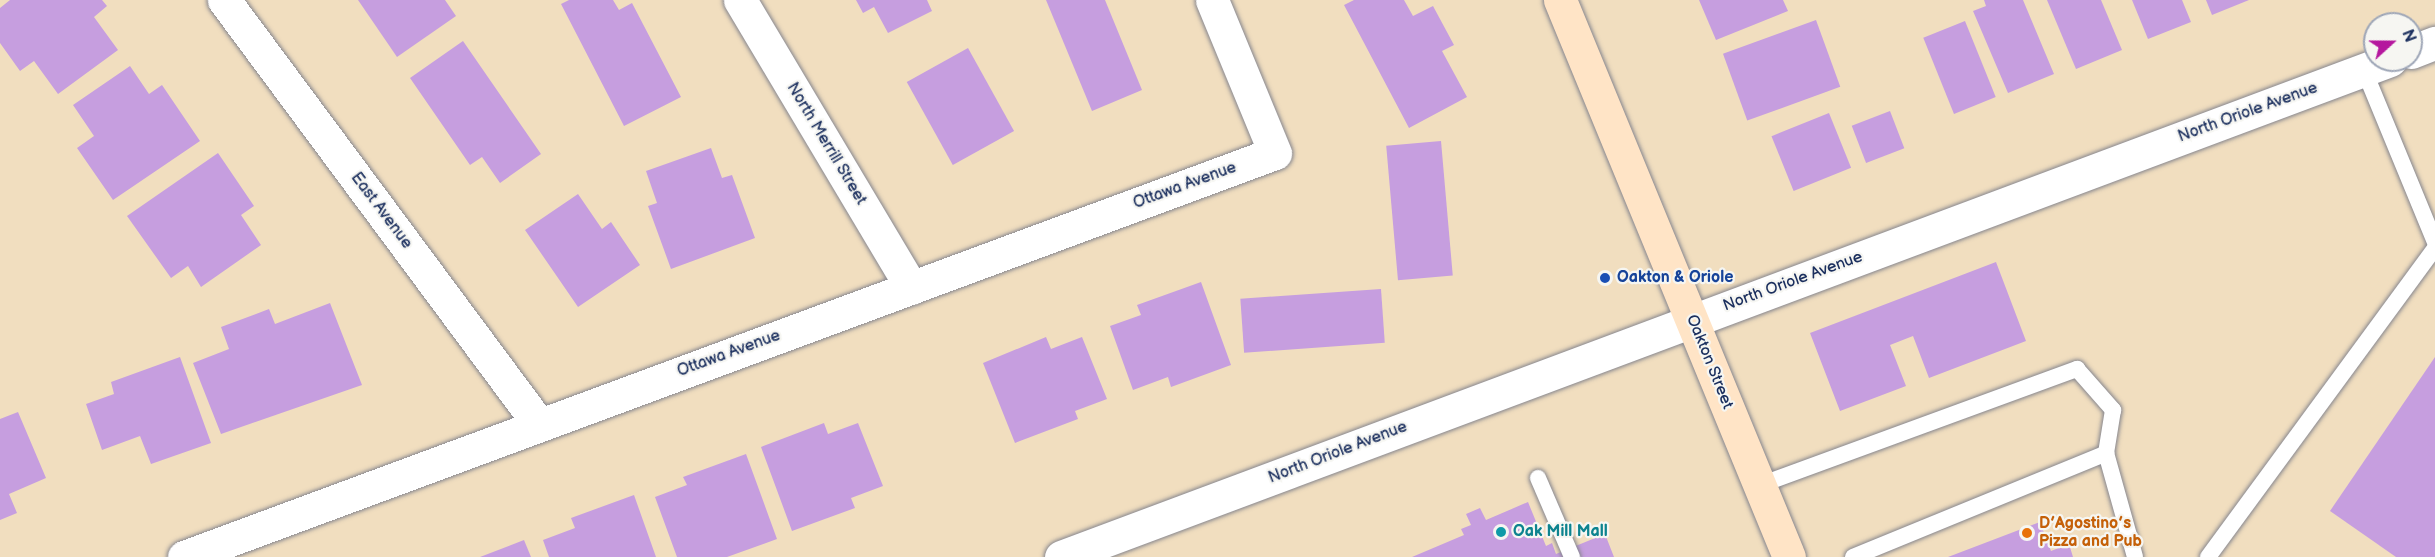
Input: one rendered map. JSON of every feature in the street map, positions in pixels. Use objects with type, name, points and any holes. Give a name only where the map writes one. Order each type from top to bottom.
[{"type":"main road","name":"Oakton Street","points":[[1560,0],[1789,557]]},
{"type":"street","name":"East Avenue","points":[[224,0],[538,423]]},
{"type":"street","name":"North Merrill Street","points":[[740,0],[912,288]]},
{"type":"street","name":"Ottawa Avenue","points":[[184,557],[538,423],[912,288],[1275,153],[1212,0]]},
{"type":"street","name":"North Oriole Avenue","points":[[1061,557],[2363,70]]},
{"type":"lane","points":[[2379,72],[2435,242]]},
{"type":"lane","points":[[2208,557],[2435,248]]},
{"type":"lane","points":[[1760,485],[2077,369],[2113,410],[2106,453],[2135,557]]},
{"type":"lane","points":[[1853,557],[2106,453]]},
{"type":"lane","points":[[1538,478],[1572,557]]},
{"type":"building","points":[[10,0],[102,0],[107,6],[94,17],[118,50],[58,94],[34,61],[20,71],[0,43],[0,8]]},
{"type":"building","points":[[358,0],[445,0],[456,16],[397,57]]},
{"type":"building","points":[[569,0],[613,0],[619,10],[632,3],[681,97],[624,126],[561,4]]},
{"type":"building","points":[[856,0],[927,0],[932,11],[888,33],[874,7],[863,13]]},
{"type":"building","points":[[1046,0],[1105,0],[1142,90],[1092,111]]},
{"type":"building","points":[[1354,0],[1404,0],[1413,16],[1433,6],[1454,45],[1442,51],[1467,97],[1409,128],[1344,5]]},
{"type":"building","points":[[1699,0],[1783,0],[1788,11],[1716,40]]},
{"type":"building","points":[[1984,0],[2023,0],[2054,74],[2008,93],[1973,11],[1986,6]]},
{"type":"building","points":[[2047,0],[2101,0],[2122,50],[2076,69]]},
{"type":"building","points":[[2132,0],[2182,0],[2191,22],[2148,39]]},
{"type":"building","points":[[2206,0],[2249,0],[2212,15]]},
{"type":"building","points":[[1816,20],[1840,87],[1747,121],[1723,54]]},
{"type":"building","points":[[1965,21],[1996,97],[1954,114],[1923,38]]},
{"type":"building","points":[[463,41],[541,154],[500,183],[482,157],[470,165],[410,78]]},
{"type":"building","points":[[968,48],[1014,131],[953,165],[907,82]]},
{"type":"building","points":[[130,66],[149,94],[162,85],[200,141],[113,200],[77,148],[94,136],[73,105]]},
{"type":"building","points":[[1890,111],[1904,148],[1866,163],[1852,126]]},
{"type":"building","points":[[1829,113],[1851,168],[1794,191],[1772,136]]},
{"type":"building","points":[[1441,141],[1453,275],[1398,280],[1386,146]]},
{"type":"building","points":[[711,148],[722,178],[732,175],[755,238],[671,269],[648,206],[657,203],[646,171]]},
{"type":"building","points":[[218,153],[254,206],[241,215],[261,245],[201,287],[188,266],[171,278],[127,216]]},
{"type":"building","points":[[578,194],[602,229],[611,222],[640,265],[578,307],[525,230]]},
{"type":"building","points":[[1996,262],[2026,341],[1929,378],[1913,336],[1890,345],[1906,386],[1840,411],[1810,333]]},
{"type":"building","points":[[1201,282],[1231,365],[1171,387],[1168,377],[1133,390],[1110,326],[1141,315],[1137,305]]},
{"type":"building","points":[[1381,289],[1385,343],[1244,353],[1240,299]]},
{"type":"building","points":[[330,303],[362,385],[221,434],[193,363],[229,349],[221,327],[269,309],[275,324]]},
{"type":"building","points":[[1046,337],[1051,349],[1082,337],[1107,399],[1075,411],[1078,419],[1015,443],[983,363]]},
{"type":"building","points":[[180,357],[211,443],[151,464],[140,436],[102,450],[86,404],[114,394],[111,382]]},
{"type":"building","points":[[2435,357],[2435,557],[2396,557],[2330,511]]},
{"type":"building","points":[[18,412],[46,478],[9,494],[17,513],[0,520],[0,419]]},
{"type":"building","points":[[824,423],[828,434],[858,423],[883,486],[851,498],[855,508],[792,531],[761,447]]},
{"type":"building","points":[[746,454],[777,539],[727,557],[677,557],[655,497],[687,485],[683,477]]},
{"type":"building","points":[[634,495],[656,557],[549,557],[543,540],[575,528],[571,518]]},
{"type":"building","name":"Oak Mill Mall","points":[[1528,502],[1546,546],[1552,543],[1556,554],[1605,534],[1614,557],[1412,557],[1464,535],[1461,529],[1471,525],[1466,514],[1480,508],[1486,520]]},
{"type":"building","name":"D’Agostino’s Pizza and Pub","points":[[2040,522],[2051,551],[2069,544],[2073,557],[1948,557]]},
{"type":"building","points":[[524,540],[531,557],[480,557]]},
{"type":"place","name":"Oakton & Oriole","points":[[1605,278]]},
{"type":"place","name":"Oak Mill Mall","points":[[1501,532]]},
{"type":"place","name":"D’Agostino’s Pizza and Pub","points":[[2027,533]]}]
